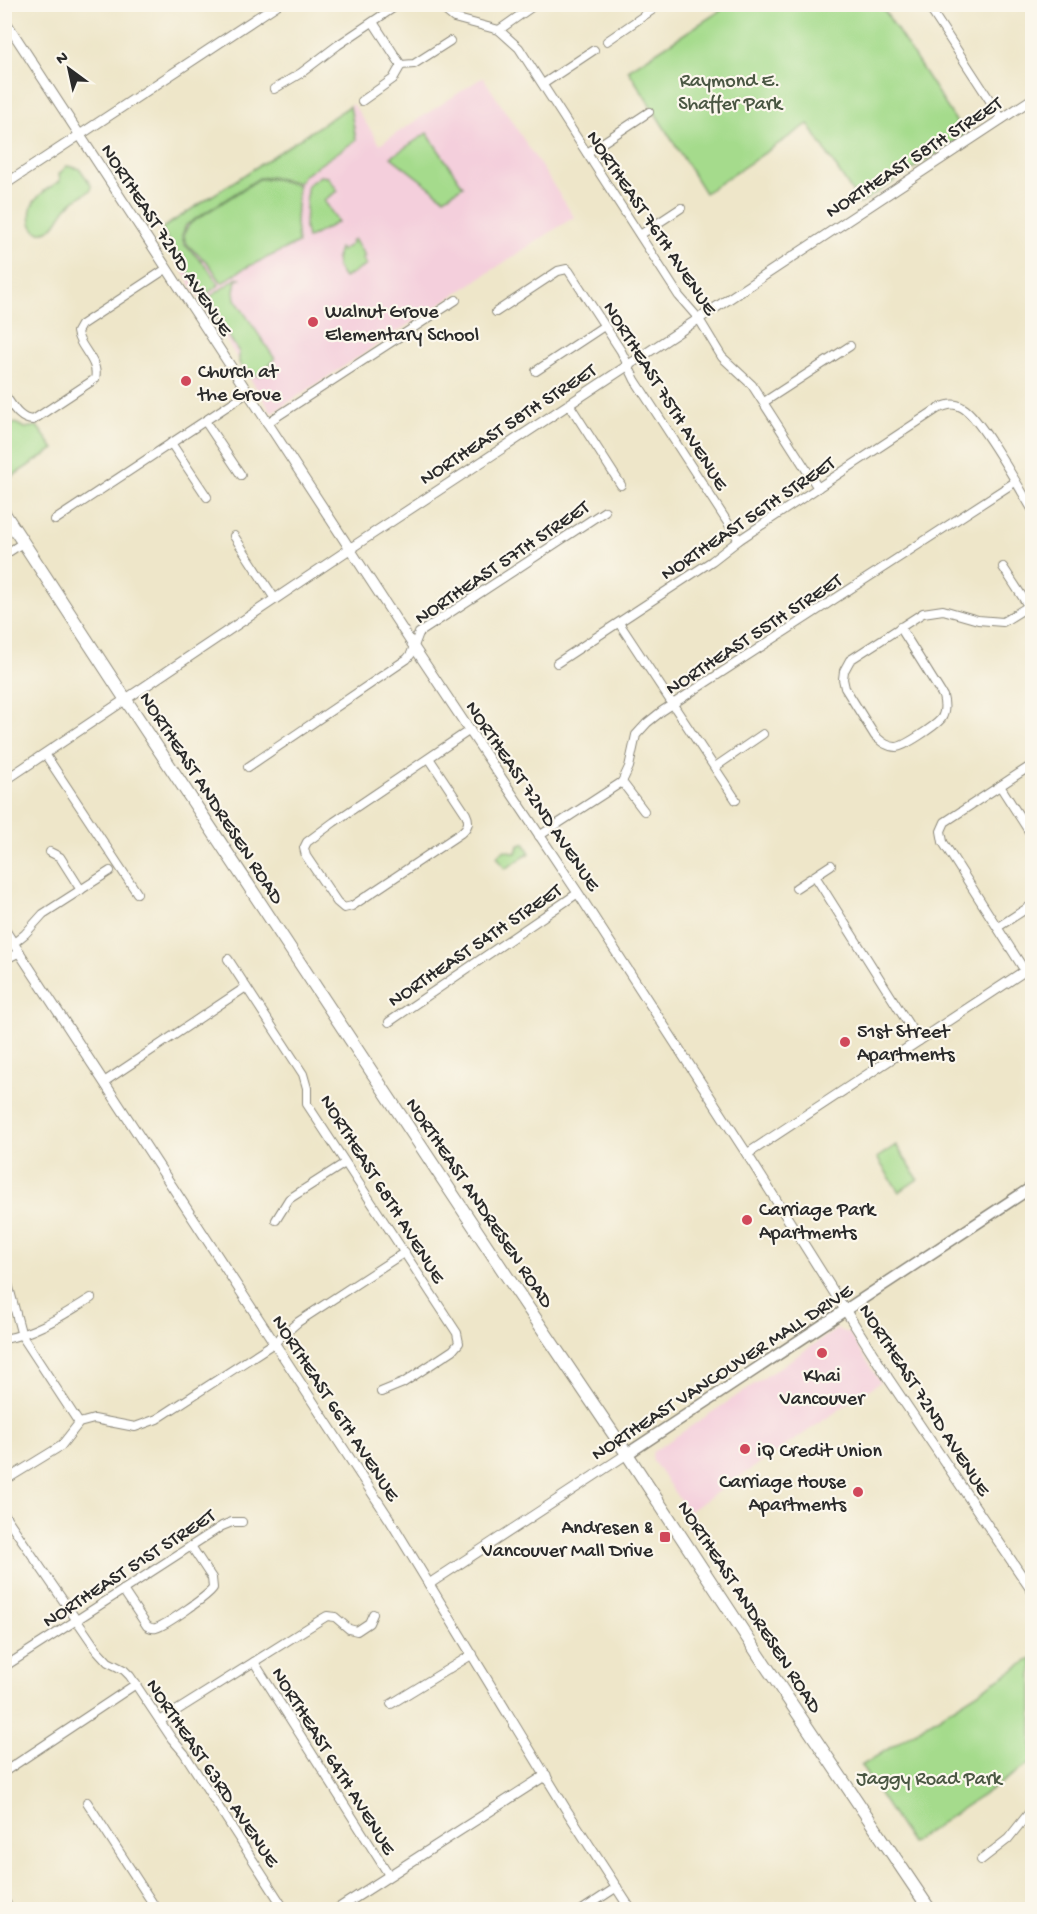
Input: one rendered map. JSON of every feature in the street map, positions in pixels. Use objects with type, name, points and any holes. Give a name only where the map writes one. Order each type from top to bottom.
[{"type":"main road","name":"NORTHEAST ANDRESEN ROAD","points":[[4,513],[506,1275],[930,1910]]},
{"type":"main road","name":"NORTHEAST VANCOUVER MALL DRIVE","points":[[627,1454],[1032,1187]]},
{"type":"street","points":[[4,185],[278,4]]},
{"type":"street","points":[[274,89],[301,73],[399,4]]},
{"type":"street","name":"NORTHEAST 76TH AVENUE","points":[[437,4],[454,18],[499,30],[519,48],[679,296],[699,319],[722,357],[752,385],[818,488]]},
{"type":"street","points":[[499,30],[537,4]]},
{"type":"street","points":[[608,41],[662,4]]},
{"type":"street","points":[[927,4],[1002,119]]},
{"type":"street","name":"NORTHEAST 72ND AVENUE","points":[[4,19],[247,393],[578,893],[894,1387],[1032,1591]]},
{"type":"street","points":[[373,22],[401,65]]},
{"type":"street","points":[[401,65],[414,64],[450,41]]},
{"type":"street","points":[[543,84],[594,51]]},
{"type":"street","points":[[362,101],[393,80],[401,65]]},
{"type":"street","name":"NORTHEAST 58TH STREET","points":[[4,781],[350,549],[1032,99]]},
{"type":"street","points":[[587,153],[649,112]]},
{"type":"street","points":[[640,235],[681,208]]},
{"type":"street","points":[[4,394],[21,417],[33,420],[95,379],[95,366],[78,339],[77,332],[81,325],[166,269]]},
{"type":"street","name":"NORTHEAST 75TH AVENUE","points":[[496,312],[558,271],[567,269],[628,365],[635,380],[739,540]]},
{"type":"street","points":[[267,423],[456,300]]},
{"type":"street","points":[[536,371],[604,326]]},
{"type":"street","points":[[764,402],[850,346]]},
{"type":"street","points":[[55,520],[247,393]]},
{"type":"street","points":[[569,404],[621,485]]},
{"type":"street","name":"NORTHEAST 56TH STREET","points":[[557,663],[712,561],[739,540],[946,405],[957,405],[973,416],[1015,482]]},
{"type":"street","points":[[205,421],[241,474]]},
{"type":"street","points":[[171,443],[207,497]]},
{"type":"street","points":[[1015,482],[1032,509]]},
{"type":"street","name":"NORTHEAST 55TH STREET","points":[[622,782],[636,735],[647,723],[1015,482]]},
{"type":"street","name":"NORTHEAST 57TH STREET","points":[[248,767],[407,659],[419,633],[605,511]]},
{"type":"street","points":[[234,536],[275,599]]},
{"type":"street","points":[[4,555],[24,542]]},
{"type":"street","points":[[900,627],[943,696],[945,707],[941,719],[932,727],[902,746],[894,747],[875,736],[845,688],[844,671],[850,660],[900,627],[923,613],[943,610],[984,621],[1003,622],[1030,606],[1003,567]]},
{"type":"street","points":[[619,623],[736,800]]},
{"type":"street","points":[[429,758],[466,813],[469,823],[461,833],[352,906],[344,908],[337,902],[304,852],[307,842],[334,822],[470,730]]},
{"type":"street","points":[[715,767],[763,734]]},
{"type":"street","points":[[45,754],[137,893]]},
{"type":"street","points":[[747,1154],[1029,969],[998,927],[943,842],[941,831],[945,822],[1032,765]]},
{"type":"street","points":[[539,836],[622,782],[644,811]]},
{"type":"street","points":[[1000,786],[1032,836]]},
{"type":"street","points":[[50,852],[60,857],[81,890]]},
{"type":"street","points":[[796,888],[831,865]]},
{"type":"street","points":[[4,960],[43,914],[110,871]]},
{"type":"street","points":[[815,876],[919,1041]]},
{"type":"street","name":"NORTHEAST 54TH STREET","points":[[389,1022],[578,893]]},
{"type":"street","points":[[998,927],[1032,905]]},
{"type":"street","name":"NORTHEAST 66TH AVENUE","points":[[4,929],[390,1520],[546,1775],[632,1910]]},
{"type":"street","name":"NORTHEAST 68TH AVENUE","points":[[228,959],[303,1074],[307,1088],[307,1104],[457,1333],[459,1343],[453,1350],[403,1383],[381,1392]]},
{"type":"street","points":[[104,1082],[246,987]]},
{"type":"street","points":[[276,1220],[289,1199],[345,1163]]},
{"type":"street","points":[[4,1481],[61,1446],[79,1423],[94,1419],[135,1427],[157,1419],[274,1343],[298,1322],[405,1252]]},
{"type":"street","points":[[4,1269],[22,1336],[79,1423]]},
{"type":"street","points":[[4,1339],[22,1336],[43,1328],[91,1298]]},
{"type":"street","name":"NORTHEAST VANCOUVER MALL DRIVE","points":[[429,1584],[627,1454]]},
{"type":"street","name":"NORTHEAST 63RD AVENUE","points":[[4,1514],[102,1656],[124,1670],[136,1684],[172,1740],[184,1753],[285,1910]]},
{"type":"street","name":"NORTHEAST 51ST STREET","points":[[4,1667],[227,1523],[242,1522]]},
{"type":"street","points":[[123,1590],[147,1626],[151,1628],[160,1626],[206,1596],[213,1588],[212,1578],[191,1546]]},
{"type":"street","points":[[160,1721],[327,1616],[335,1617],[349,1629],[357,1631],[369,1623],[374,1614]]},
{"type":"street","points":[[391,1704],[472,1654]]},
{"type":"street","name":"NORTHEAST 64TH AVENUE","points":[[254,1662],[389,1875]]},
{"type":"street","points":[[4,1772],[136,1684]]},
{"type":"street","points":[[336,1910],[546,1775]]},
{"type":"street","points":[[87,1802],[157,1910]]},
{"type":"street","points":[[981,1860],[1008,1839],[1032,1809]]},
{"type":"street","points":[[582,1910],[617,1887]]},
{"type":"street","points":[[4,1900],[11,1910]]},
{"type":"shaded area","name":"Walnut Grove Elementary School","points":[[483,77],[574,217],[272,413],[157,232],[353,104],[380,144]]},
{"type":"shaded area","points":[[837,1329],[849,1333],[880,1382],[688,1512],[653,1461],[654,1451]]},
{"type":"green space","name":"Raymond E. Shaffer Park","points":[[729,5],[881,5],[965,135],[860,204],[808,124],[705,193],[628,70]]},
{"type":"green space","points":[[350,106],[356,140],[303,176],[299,183],[272,177],[259,178],[186,225],[182,235],[184,244],[207,267],[219,285],[204,296],[161,229]]},
{"type":"green space","points":[[427,133],[463,186],[444,198],[391,157]]},
{"type":"green space","points":[[67,166],[80,169],[91,185],[91,190],[68,206],[50,229],[36,231],[30,217],[32,206],[37,198],[60,181],[59,174]]},
{"type":"green space","points":[[320,176],[328,177],[338,191],[324,200],[338,222],[307,239],[305,227],[307,188]]},
{"type":"green space","points":[[259,179],[275,179],[298,185],[296,223],[298,243],[243,269],[222,283],[208,263],[188,245],[184,235],[186,229],[192,222]]},
{"type":"green space","points":[[354,239],[365,256],[362,258],[367,265],[344,278],[337,264],[337,252],[339,248],[342,251]]},
{"type":"green space","points":[[237,278],[240,279],[236,280],[235,299],[275,359],[260,376],[246,373],[239,363],[239,352],[206,302]]},
{"type":"green space","points":[[15,423],[25,428],[37,426],[54,449],[5,481],[5,430]]},
{"type":"green space","points":[[524,843],[530,853],[505,869],[497,856],[505,850],[516,853],[518,846]]},
{"type":"green space","points":[[896,1145],[918,1179],[899,1192],[877,1158]]},
{"type":"green space","name":"Jaggy Road Park","points":[[1032,1658],[1032,1762],[911,1843],[861,1766]]},
{"type":"place","name":"Walnut Grove Elementary School","points":[[313,322]]},
{"type":"place","name":"Church at the Grove","points":[[186,381]]},
{"type":"place","name":"51st Street Apartments","points":[[845,1042]]},
{"type":"place","name":"Carriage Park Apartments","points":[[747,1220]]},
{"type":"place","name":"Khai Vancouver","points":[[822,1353]]},
{"type":"place","name":"iQ Credit Union","points":[[745,1449]]},
{"type":"place","name":"Carriage House Apartments","points":[[858,1492]]},
{"type":"place","name":"Andresen & Vancouver Mall Drive","points":[[665,1537]]}]
